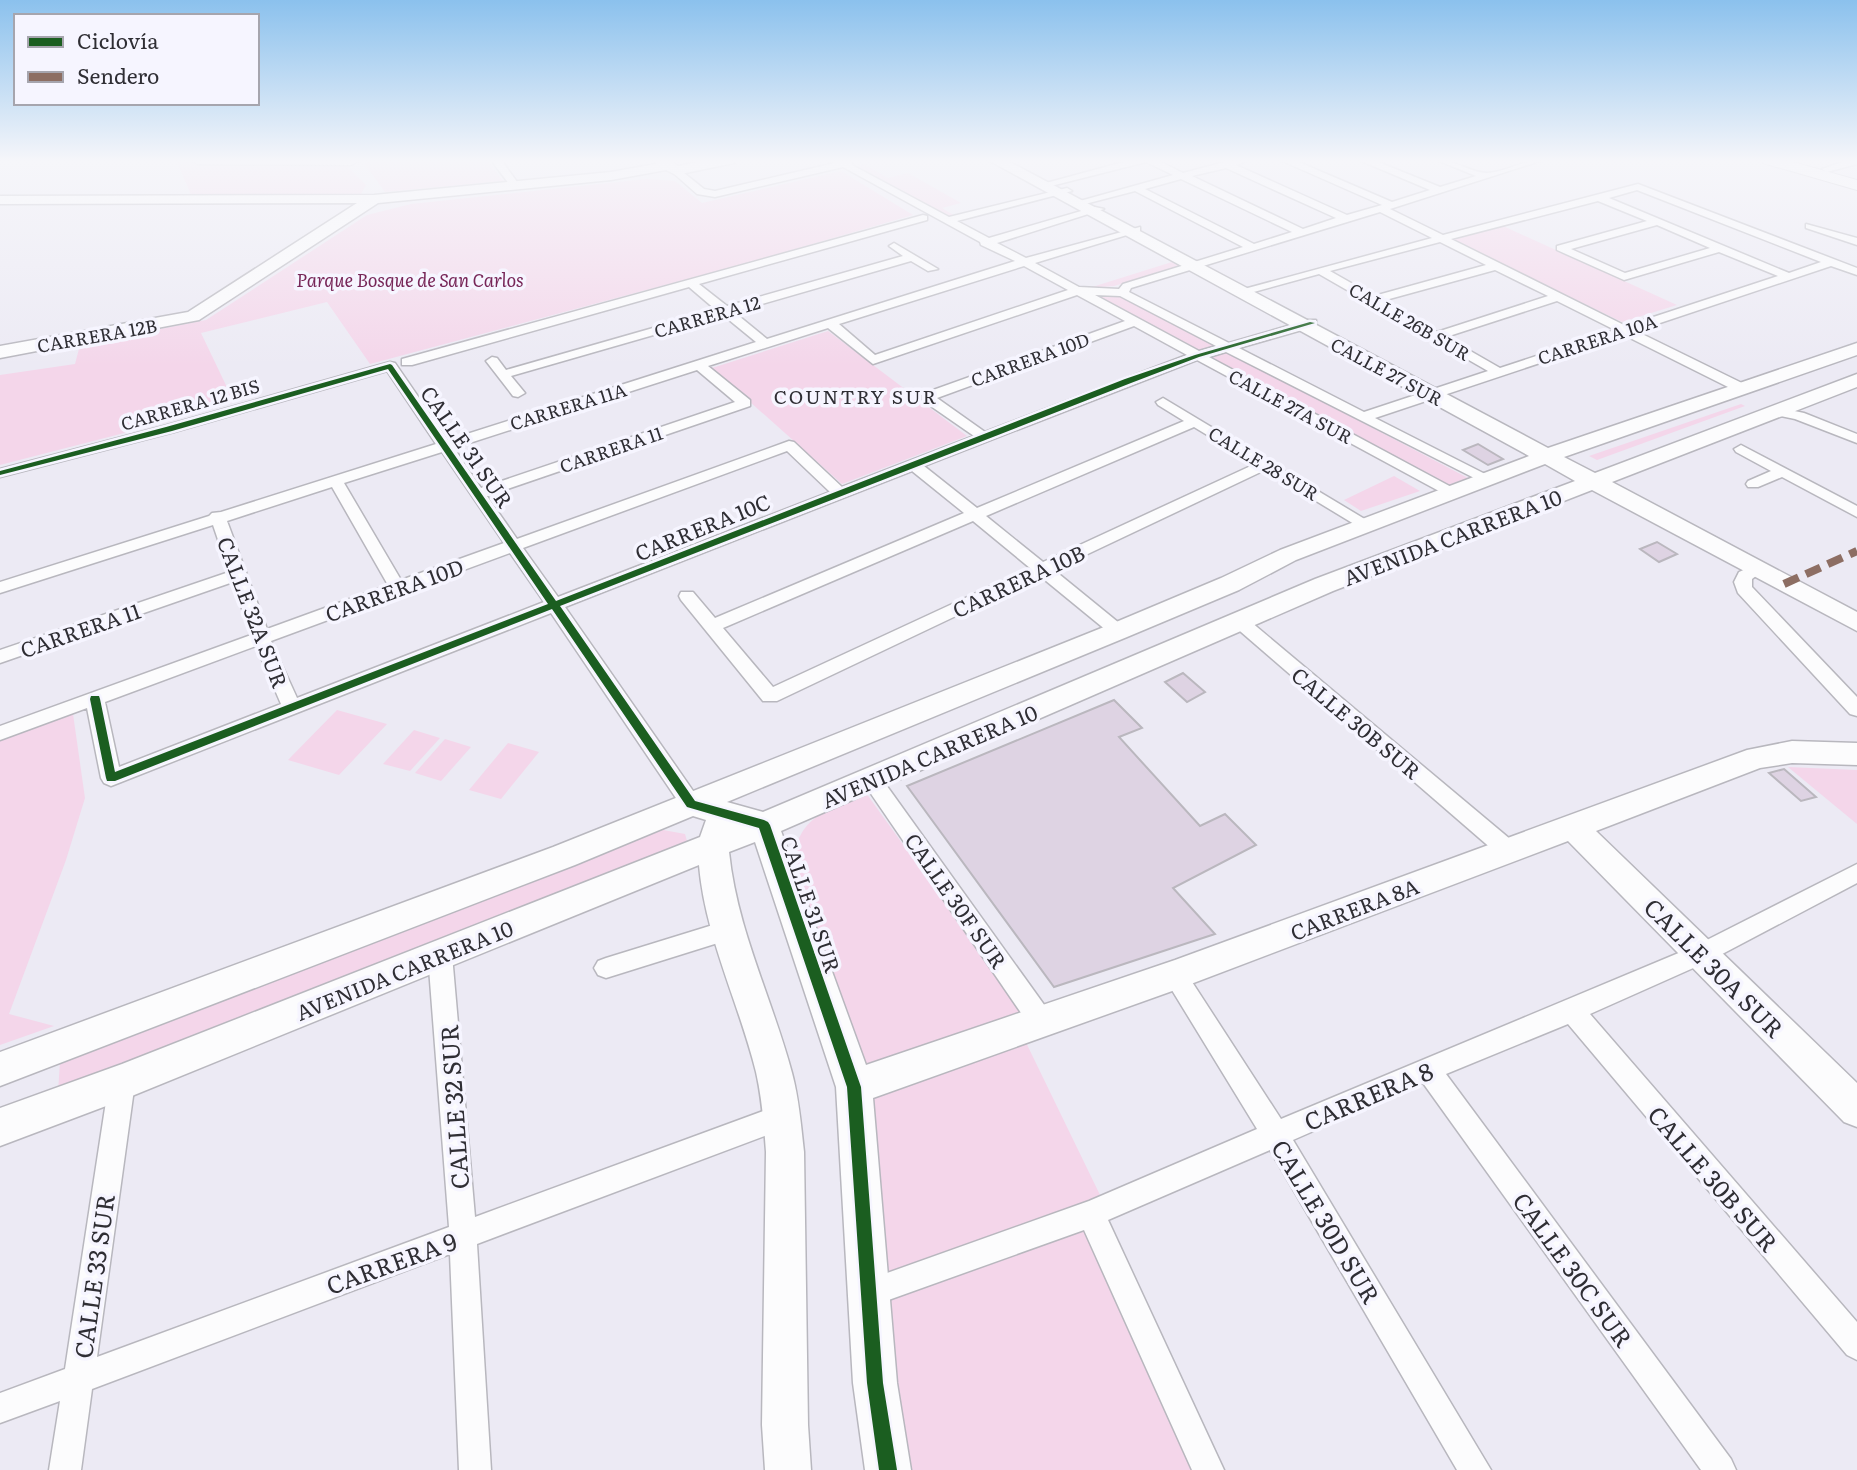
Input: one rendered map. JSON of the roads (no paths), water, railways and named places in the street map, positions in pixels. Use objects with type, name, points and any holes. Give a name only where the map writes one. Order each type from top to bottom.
[{"type":"main road","name":"CARRERA 12B","points":[[0,352],[193,316],[328,229]]},
{"type":"main road","name":"CALLE 27 SUR","points":[[1132,230],[1857,623]]},
{"type":"main road","name":"CALLE 27 SUR","points":[[1132,230],[1188,262]]},
{"type":"main road","name":"AVENIDA CARRERA 10","points":[[0,1127],[122,1082],[440,955],[708,821],[752,780],[1230,584],[1288,555],[1551,455],[1857,349]]},
{"type":"main road","name":"AVENIDA CARRERA 10","points":[[764,825],[1324,584],[1857,380]]},
{"type":"main road","name":"CARRERA 8A","points":[[854,1087],[1175,975],[1757,758],[1792,752],[1857,754]]},
{"type":"main road","name":"CALLE 31 SUR","points":[[788,1470],[785,1425],[785,1152],[782,1117],[772,1063],[716,885],[708,821],[764,825],[854,1087],[875,1383],[887,1470]]},
{"type":"main road","points":[[0,1069],[463,895],[708,821]]},
{"type":"main road","name":"CALLE 30A SUR","points":[[1572,826],[1701,954],[1851,1093]]},
{"type":"street","points":[[407,362],[886,229]]},
{"type":"street","name":"CALLE 27A SUR","points":[[959,229],[1450,492]]},
{"type":"street","points":[[985,243],[1027,229]]},
{"type":"street","points":[[1216,229],[1252,247]]},
{"type":"street","points":[[1294,229],[1301,232]]},
{"type":"street","points":[[831,324],[873,360],[1076,291],[1252,247],[1313,229]]},
{"type":"street","points":[[1423,229],[1743,389]]},
{"type":"street","points":[[1244,291],[1480,229]]},
{"type":"street","points":[[1633,229],[1561,248],[1624,277],[1720,248]]},
{"type":"street","points":[[1673,229],[1787,276]]},
{"type":"street","points":[[1745,229],[1857,272]]},
{"type":"street","points":[[1817,229],[1857,242]]},
{"type":"street","points":[[1833,234],[1849,229]]},
{"type":"street","name":"CARRERA 11A","points":[[0,588],[217,516],[1021,262],[1132,230]]},
{"type":"street","points":[[894,246],[932,269]]},
{"type":"street","name":"CARRERA 12","points":[[502,375],[912,257]]},
{"type":"street","points":[[1076,291],[1122,293],[1128,286],[1188,262]]},
{"type":"street","name":"CARRERA 10A","points":[[1363,417],[1832,262]]},
{"type":"street","points":[[1373,300],[1496,266]]},
{"type":"street","name":"CALLE 26B SUR","points":[[1321,271],[1498,372]]},
{"type":"street","points":[[692,284],[766,344]]},
{"type":"street","name":"CALLE 27A SUR","points":[[1122,293],[1484,480]]},
{"type":"street","points":[[1436,336],[1557,297]]},
{"type":"street","name":"CARRERA 10D","points":[[984,437],[927,397],[1134,322]]},
{"type":"street","name":"CARRERA 10C","points":[[95,699],[111,778],[913,464],[1197,356],[1307,324]]},
{"type":"street","points":[[492,361],[518,393]]},
{"type":"street","name":"CARRERA 11","points":[[477,494],[745,403],[699,365]]},
{"type":"street","name":"CALLE 31 SUR","points":[[390,366],[514,544],[553,607],[708,821]]},
{"type":"street","name":"CARRERA 12 BIS","points":[[0,473],[170,429],[390,366]]},
{"type":"street","points":[[1801,401],[1812,412],[1857,438]]},
{"type":"street","name":"CALLE 28 SUR","points":[[1163,402],[1365,524]]},
{"type":"street","points":[[1776,411],[1799,416],[1857,438]]},
{"type":"street","points":[[687,596],[712,626],[1195,421]]},
{"type":"street","name":"CARRERA 10D","points":[[0,733],[789,445],[840,493]]},
{"type":"street","points":[[1741,449],[1857,512]]},
{"type":"street","points":[[913,464],[1118,631]]},
{"type":"street","name":"CARRERA 10B","points":[[712,626],[770,696],[1266,464]]},
{"type":"street","points":[[1753,484],[1783,472]]},
{"type":"street","points":[[335,480],[398,589]]},
{"type":"street","name":"CALLE 32A SUR","points":[[217,516],[261,637],[292,708]]},
{"type":"street","points":[[1757,569],[1745,576],[1742,582],[1744,589],[1857,709]]},
{"type":"street","name":"CARRERA 11","points":[[0,657],[240,574]]},
{"type":"street","name":"CALLE 30B SUR","points":[[1238,621],[1508,850]]},
{"type":"street","name":"CALLE 30F SUR","points":[[872,779],[1041,1021]]},
{"type":"street","name":"CARRERA 8","points":[[869,1293],[1091,1214],[1428,1069],[1572,1011],[1701,954],[1857,873]]},
{"type":"street","points":[[606,968],[729,930]]},
{"type":"street","name":"CALLE 32 SUR","points":[[440,955],[463,1235],[475,1470]]},
{"type":"street","name":"CALLE 30D SUR","points":[[1175,975],[1276,1136],[1475,1470]]},
{"type":"street","name":"CALLE 30B SUR","points":[[1572,1011],[1857,1345]]},
{"type":"street","name":"CALLE 30C SUR","points":[[1428,1069],[1720,1470]]},
{"type":"street","name":"CALLE 33 SUR","points":[[65,1470],[122,1082]]},
{"type":"street","name":"CARRERA 9","points":[[0,1408],[782,1117]]},
{"type":"street","points":[[1091,1214],[1208,1470]]},
{"type":"district","name":"COUNTRY SUR","points":[[856,396]]},
{"type":"park label","name":"Parque Bosque de San Carlos","points":[[410,279]]}]
